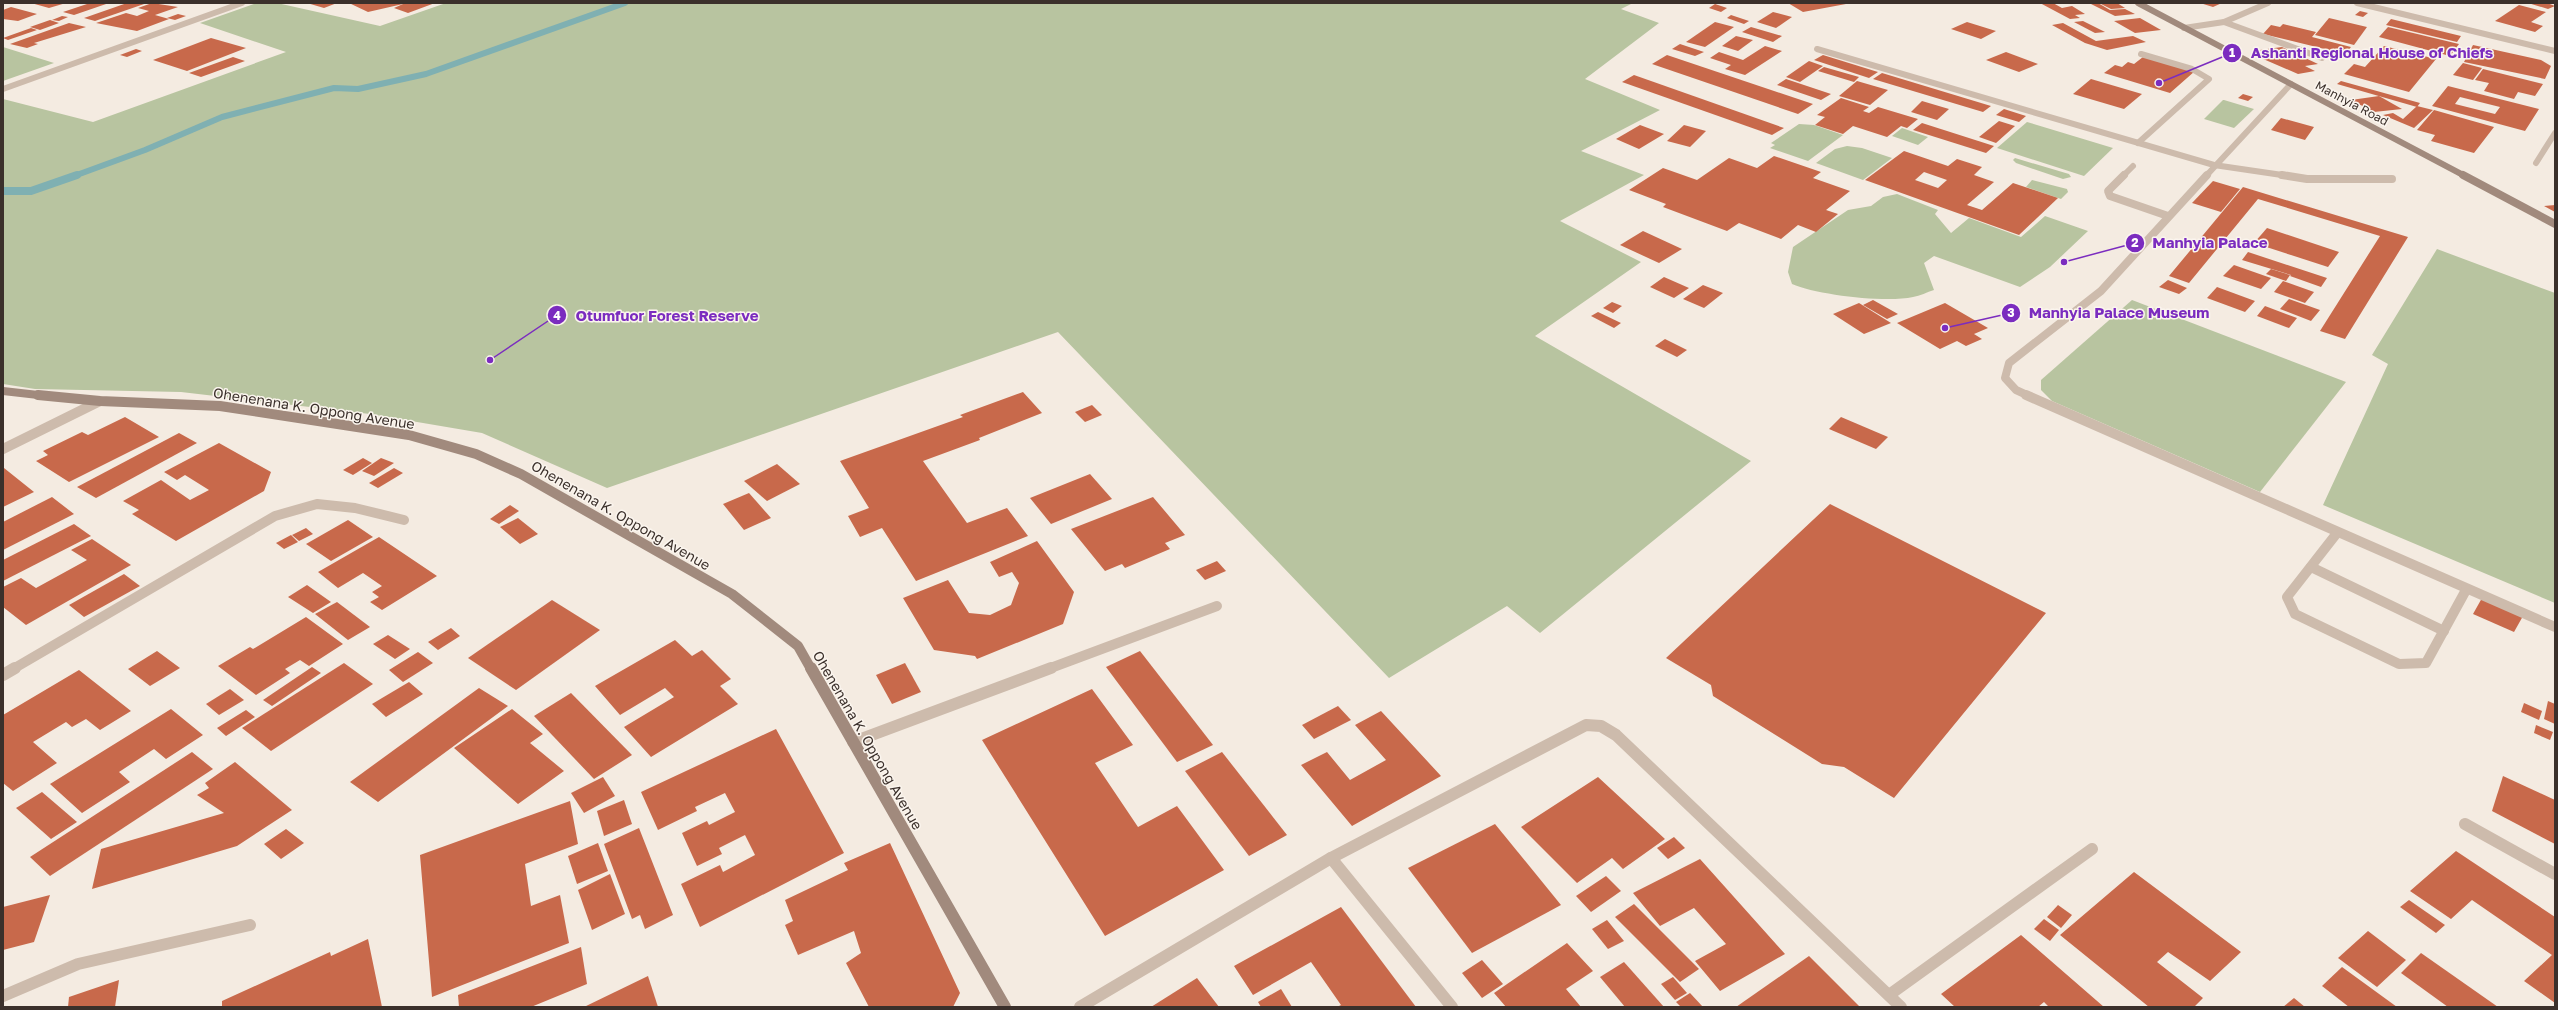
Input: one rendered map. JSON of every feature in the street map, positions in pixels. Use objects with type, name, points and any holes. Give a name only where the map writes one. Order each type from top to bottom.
[{"type":"street","points":[[3,89],[242,3]]},
{"type":"street","name":"Manhyia Road","points":[[2138,3],[2555,224]]},
{"type":"street","points":[[2184,28],[2224,22],[2268,3]]},
{"type":"street","points":[[2357,3],[2555,51]]},
{"type":"street","points":[[2224,22],[2322,58]]},
{"type":"street","points":[[1817,49],[2214,165],[2307,179],[2392,179]]},
{"type":"street","points":[[2138,143],[2209,79],[2192,69],[2141,54]]},
{"type":"street","points":[[2291,84],[2214,165],[2101,291],[2009,363],[2005,378],[2016,390],[2466,590],[2555,627]]},
{"type":"street","points":[[2536,163],[2555,133]]},
{"type":"street","points":[[2133,166],[2108,191],[2110,196],[2168,216]]},
{"type":"street","name":"Ohenenana K. Oppong Avenue","points":[[3,391],[100,401],[220,406],[364,426],[409,435],[476,454],[521,474],[732,594],[798,646],[1005,1007]]},
{"type":"street","points":[[3,449],[100,401]]},
{"type":"street","points":[[3,674],[275,516],[317,504],[355,508],[404,520]]},
{"type":"street","points":[[2337,533],[2287,597],[2296,614],[2399,664],[2426,663],[2466,590]]},
{"type":"street","points":[[2311,567],[2444,630]]},
{"type":"street","points":[[853,742],[1217,606]]},
{"type":"street","points":[[1080,1007],[1331,858],[1571,731],[1586,725],[1601,726],[1616,734],[1901,1007]]},
{"type":"street","points":[[2465,824],[2555,874]]},
{"type":"street","points":[[1889,995],[2092,849]]},
{"type":"street","points":[[1331,858],[1452,1007]]},
{"type":"street","points":[[3,996],[78,964],[250,925]]},
{"type":"green space","points":[[257,3],[277,3],[380,26],[446,3],[1633,3],[1621,9],[1659,23],[1585,79],[1660,110],[1581,151],[1644,175],[1560,221],[1641,262],[1535,336],[1751,461],[1540,633],[1507,606],[1389,678],[1058,332],[607,488],[482,433],[370,414],[181,392],[35,389],[3,384],[3,99],[93,122],[286,52],[200,23]]},
{"type":"green space","points":[[3,47],[54,63],[3,81]]},
{"type":"green space","points":[[2223,100],[2254,109],[2234,128],[2204,119]]},
{"type":"green space","points":[[2027,122],[2113,148],[2084,176],[1997,148]]},
{"type":"green space","points":[[1799,124],[1814,125],[1843,135],[1808,161],[1770,148],[1775,145],[1771,143]]},
{"type":"green space","points":[[1902,128],[1928,137],[1918,145],[1892,136]]},
{"type":"green space","points":[[1847,146],[1862,148],[1892,158],[1863,180],[1816,163],[1835,149]]},
{"type":"green space","points":[[2015,158],[2069,174],[2071,177],[2063,179],[2016,163],[2013,160]]},
{"type":"green space","points":[[2032,180],[2067,189],[2068,192],[2061,199],[2026,187]]},
{"type":"green space","points":[[1897,194],[1938,210],[1935,214],[1951,233],[1969,218],[2021,237],[2045,216],[2088,231],[2050,267],[2020,287],[1934,256],[1924,263],[1934,290],[1901,299],[1834,295],[1792,284],[1788,272],[1793,247],[1848,210],[1871,206],[1883,197]]},
{"type":"green space","points":[[2437,249],[2555,293],[2555,603],[2323,505],[2388,364],[2372,355]]},
{"type":"green space","points":[[2132,300],[2346,382],[2260,492],[2052,401],[2041,390],[2041,380]]},
{"type":"building","points":[[31,3],[66,3],[49,8]]},
{"type":"building","points":[[90,3],[109,3],[74,15],[63,12]]},
{"type":"building","points":[[127,3],[147,3],[95,21],[84,18]]},
{"type":"building","points":[[152,3],[178,7],[155,15],[169,19],[137,31],[96,23],[126,13],[137,16],[149,11],[138,8]]},
{"type":"building","points":[[307,3],[337,3],[324,8]]},
{"type":"building","points":[[349,3],[435,3],[408,13],[394,8],[403,4],[368,12]]},
{"type":"building","points":[[1788,3],[1846,3],[1846,4],[1803,12]]},
{"type":"building","points":[[2040,3],[2053,3],[2062,8],[2072,6],[2085,14],[2075,15],[2080,18],[2070,19]]},
{"type":"building","points":[[2080,3],[2098,3],[2110,10],[2125,9],[2135,14],[2115,16],[2091,4]]},
{"type":"building","points":[[2099,3],[2117,3],[2125,8],[2111,9]]},
{"type":"building","points":[[2200,3],[2222,3],[2213,7]]},
{"type":"building","points":[[2528,3],[2547,3],[2555,6],[2548,9]]},
{"type":"building","points":[[1715,4],[1727,8],[1721,12],[1709,8]]},
{"type":"building","points":[[2519,5],[2546,12],[2531,22],[2543,26],[2535,32],[2495,21]]},
{"type":"building","points":[[11,7],[37,14],[18,21],[3,19],[3,10]]},
{"type":"building","points":[[2360,11],[2368,13],[2363,17],[2355,15]]},
{"type":"building","points":[[1773,12],[1792,17],[1776,28],[1757,22]]},
{"type":"building","points":[[178,14],[186,16],[175,20],[167,18]]},
{"type":"building","points":[[1731,15],[1749,21],[1744,24],[1727,18]]},
{"type":"building","points":[[62,16],[68,17],[59,21],[52,20]]},
{"type":"building","points":[[2140,18],[2161,30],[2135,33],[2114,21]]},
{"type":"building","points":[[2329,18],[2367,27],[2354,45],[2315,35]]},
{"type":"building","points":[[2391,19],[2461,36],[2457,42],[2386,25]]},
{"type":"building","points":[[50,20],[59,23],[40,30],[30,27]]},
{"type":"building","points":[[2083,21],[2105,32],[2095,33],[2074,22]]},
{"type":"building","points":[[1715,22],[1734,27],[1705,47],[1686,42]]},
{"type":"building","points":[[1967,22],[1996,31],[1981,39],[1951,29]]},
{"type":"building","points":[[69,23],[86,27],[34,43],[38,44],[27,48],[10,44]]},
{"type":"building","points":[[2063,23],[2096,41],[2133,36],[2146,42],[2107,50],[2085,43],[2052,25]]},
{"type":"building","points":[[2283,24],[2316,32],[2312,37],[2351,47],[2345,54],[2263,34],[2271,25],[2280,27]]},
{"type":"building","points":[[1751,27],[1782,36],[1773,42],[1742,32]]},
{"type":"building","points":[[2388,27],[2459,44],[2450,56],[2379,37]]},
{"type":"building","points":[[31,28],[37,30],[8,40],[3,38]]},
{"type":"building","points":[[1736,36],[1753,40],[1738,51],[1722,46]]},
{"type":"building","points":[[211,38],[246,48],[187,71],[153,60]]},
{"type":"building","points":[[1680,44],[1704,52],[1695,56],[1672,49]]},
{"type":"building","points":[[2473,45],[2541,60],[2551,66],[2545,79],[2464,62]]},
{"type":"building","points":[[1765,46],[1782,51],[1745,75],[1725,69],[1731,65],[1710,58],[1719,52],[1743,60]]},
{"type":"building","points":[[2384,46],[2436,59],[2409,92],[2344,74],[2354,64],[2365,67]]},
{"type":"building","points":[[2282,47],[2318,64],[2305,66],[2315,71],[2298,74],[2254,55],[2265,53],[2260,50]]},
{"type":"building","points":[[136,49],[142,51],[127,57],[120,55]]},
{"type":"building","points":[[2006,52],[2038,64],[2019,72],[1986,60]]},
{"type":"building","points":[[1667,55],[1813,104],[1798,114],[1652,64]]},
{"type":"building","points":[[1823,55],[1878,72],[1869,78],[1814,60]]},
{"type":"building","points":[[233,57],[245,61],[201,77],[189,73]]},
{"type":"building","points":[[2143,57],[2195,71],[2170,93],[2104,73],[2115,65],[2122,67],[2128,62],[2134,64]]},
{"type":"building","points":[[1809,61],[1823,66],[1800,82],[1786,77]]},
{"type":"building","points":[[2463,63],[2482,68],[2473,80],[2453,75]]},
{"type":"building","points":[[1824,67],[1859,77],[1854,82],[1818,71]]},
{"type":"building","points":[[2483,69],[2543,84],[2535,96],[2518,92],[2514,99],[2484,91],[2489,83],[2475,80]]},
{"type":"building","points":[[1882,73],[1991,106],[1983,112],[1873,79]]},
{"type":"building","points":[[1634,75],[1784,128],[1772,135],[1622,82]]},
{"type":"building","points":[[1786,79],[1831,94],[1821,100],[1777,85]]},
{"type":"building","points":[[2091,79],[2142,94],[2124,109],[2073,94]]},
{"type":"building","points":[[1857,81],[1888,90],[1870,105],[1839,96]]},
{"type":"building","points":[[2341,81],[2420,103],[2417,107],[2337,84]]},
{"type":"building","points":[[2448,86],[2539,109],[2525,131],[2432,106]],"holes":[[[2460,97],[2500,107],[2495,114],[2455,104]]]},
{"type":"building","points":[[2243,94],[2253,97],[2248,101],[2238,98]]},
{"type":"building","points":[[2379,96],[2402,109],[2374,112],[2351,100]]},
{"type":"building","points":[[1841,98],[1869,107],[1863,111],[1869,113],[1878,107],[1918,119],[1907,128],[1901,126],[1887,137],[1853,126],[1843,134],[1815,125],[1825,117],[1817,115]]},
{"type":"building","points":[[1922,101],[1949,109],[1937,120],[1911,112]]},
{"type":"building","points":[[2417,106],[2433,110],[2414,128],[2383,115],[2393,113],[2403,119]]},
{"type":"building","points":[[2004,109],[2026,116],[2019,122],[1996,115]]},
{"type":"building","points":[[2434,110],[2494,127],[2474,153],[2431,141],[2435,135],[2417,130]]},
{"type":"building","points":[[2281,118],[2314,127],[2305,140],[2271,130]]},
{"type":"building","points":[[1999,121],[2015,126],[1996,143],[1979,137]]},
{"type":"building","points":[[1922,123],[1994,146],[1986,153],[1913,130]]},
{"type":"building","points":[[1640,125],[1664,134],[1639,149],[1616,139]]},
{"type":"building","points":[[1684,125],[1706,131],[1690,147],[1667,141]]},
{"type":"building","points":[[1904,151],[1948,166],[1957,159],[1982,167],[1974,175],[1994,182],[1967,205],[1982,210],[2013,183],[2058,198],[2019,235],[1865,180]],"holes":[[[1924,172],[1947,180],[1938,188],[1915,180]]]},
{"type":"building","points":[[1774,156],[1821,172],[1813,178],[1850,191],[1826,210],[1838,214],[1816,232],[1798,225],[1781,239],[1739,223],[1727,231],[1663,207],[1666,204],[1629,190],[1663,168],[1697,180],[1729,158],[1757,168]]},
{"type":"building","points":[[2213,181],[2240,189],[2221,212],[2192,203]]},
{"type":"building","points":[[2243,187],[2408,237],[2345,339],[2320,331],[2380,236],[2258,199],[2189,283],[2169,276]]},
{"type":"building","points":[[2555,205],[2555,212],[2544,206]]},
{"type":"building","points":[[2267,228],[2339,252],[2328,267],[2254,243]]},
{"type":"building","points":[[1643,231],[1682,249],[1659,263],[1620,245]]},
{"type":"building","points":[[2248,252],[2327,278],[2321,287],[2290,276],[2291,275],[2242,260]]},
{"type":"building","points":[[2234,265],[2271,278],[2261,289],[2223,276]]},
{"type":"building","points":[[2271,269],[2290,275],[2286,281],[2266,274]]},
{"type":"building","points":[[1664,277],[1689,288],[1674,298],[1650,287]]},
{"type":"building","points":[[2168,280],[2187,288],[2179,294],[2159,287]]},
{"type":"building","points":[[2283,281],[2314,292],[2305,303],[2274,292]]},
{"type":"building","points":[[1703,285],[1723,293],[1704,308],[1683,299]]},
{"type":"building","points":[[2217,287],[2255,301],[2245,312],[2207,298]]},
{"type":"building","points":[[2289,299],[2320,310],[2311,321],[2280,309]]},
{"type":"building","points":[[1873,300],[1898,314],[1887,319],[1863,305]]},
{"type":"building","points":[[1612,302],[1622,306],[1613,313],[1603,308]]},
{"type":"building","points":[[1859,303],[1891,323],[1864,334],[1833,314]]},
{"type":"building","points":[[1945,303],[1988,328],[1974,334],[1982,339],[1966,346],[1957,341],[1940,349],[1897,323]]},
{"type":"building","points":[[2265,306],[2297,318],[2289,328],[2257,316]]},
{"type":"building","points":[[1598,312],[1621,323],[1614,328],[1591,316]]},
{"type":"building","points":[[1665,339],[1687,350],[1677,357],[1655,346]]},
{"type":"building","points":[[1023,392],[1042,413],[979,438],[980,440],[923,461],[967,523],[1007,508],[1028,536],[916,581],[882,528],[860,537],[848,516],[869,508],[840,461],[963,417],[960,415]]},
{"type":"building","points":[[1092,405],[1102,415],[1085,422],[1075,412]]},
{"type":"building","points":[[125,417],[159,437],[69,482],[36,461],[48,455],[43,451],[82,432],[88,435]]},
{"type":"building","points":[[1841,417],[1888,437],[1876,449],[1829,429]]},
{"type":"building","points":[[179,433],[197,443],[96,498],[77,487]]},
{"type":"building","points":[[219,443],[271,472],[264,491],[176,541],[132,514],[139,510],[123,501],[161,480],[190,500],[209,490],[185,475],[177,480],[164,472]]},
{"type":"building","points":[[363,458],[372,463],[353,475],[343,470]]},
{"type":"building","points":[[381,458],[394,463],[374,476],[362,471]]},
{"type":"building","points":[[777,464],[800,484],[767,501],[744,481]]},
{"type":"building","points":[[4,468],[34,492],[3,507]]},
{"type":"building","points":[[394,468],[403,473],[378,488],[369,483]]},
{"type":"building","points":[[1090,474],[1112,499],[1051,524],[1030,498]]},
{"type":"building","points":[[749,493],[771,518],[744,530],[723,504]]},
{"type":"building","points":[[52,497],[74,514],[3,550],[3,522]]},
{"type":"building","points":[[1153,497],[1185,535],[1165,543],[1170,549],[1125,568],[1122,564],[1105,571],[1071,529]]},
{"type":"building","points":[[1830,504],[2046,613],[1894,798],[1844,767],[1822,764],[1713,696],[1711,685],[1666,658]]},
{"type":"building","points":[[510,505],[519,511],[499,524],[490,519]]},
{"type":"building","points":[[518,518],[538,534],[520,544],[500,527]]},
{"type":"building","points":[[348,520],[373,537],[331,561],[306,544]]},
{"type":"building","points":[[74,524],[91,536],[3,581],[3,560]]},
{"type":"building","points":[[306,528],[313,534],[299,541],[292,535]]},
{"type":"building","points":[[291,535],[298,542],[284,549],[276,543]]},
{"type":"building","points":[[379,537],[437,576],[382,610],[370,602],[379,597],[372,592],[382,586],[363,573],[338,588],[318,572]]},
{"type":"building","points":[[92,539],[131,565],[26,625],[3,607],[3,587],[21,578],[36,588],[87,560],[71,550]]},
{"type":"building","points":[[1037,541],[1074,592],[1063,624],[977,659],[975,656],[934,650],[903,598],[948,580],[969,613],[990,615],[1011,605],[1019,583],[1012,572],[999,577],[990,562]]},
{"type":"building","points":[[1217,561],[1226,571],[1205,580],[1196,570]]},
{"type":"building","points":[[124,574],[140,586],[84,617],[69,605]]},
{"type":"building","points":[[307,585],[331,602],[313,613],[288,597]]},
{"type":"building","points":[[2482,598],[2523,616],[2514,632],[2473,614]]},
{"type":"building","points":[[552,600],[600,630],[516,690],[468,658]]},
{"type":"building","points":[[337,602],[370,627],[348,640],[315,614]]},
{"type":"building","points":[[306,617],[343,644],[309,666],[300,660],[285,669],[290,673],[256,695],[218,666],[250,647],[253,649]]},
{"type":"building","points":[[451,628],[460,636],[438,650],[428,642]]},
{"type":"building","points":[[388,635],[410,649],[395,659],[373,644]]},
{"type":"building","points":[[675,640],[692,656],[702,650],[731,679],[720,686],[738,704],[651,757],[624,727],[674,697],[665,688],[620,715],[595,686]]},
{"type":"building","points":[[157,651],[180,668],[150,686],[128,669]]},
{"type":"building","points":[[1140,651],[1213,745],[1177,762],[1106,667]]},
{"type":"building","points":[[418,652],[433,663],[403,682],[389,670]]},
{"type":"building","points":[[344,663],[373,684],[271,751],[242,728]]},
{"type":"building","points":[[905,663],[921,692],[892,704],[876,675]]},
{"type":"building","points":[[312,667],[321,673],[272,706],[263,700]]},
{"type":"building","points":[[79,670],[131,711],[100,730],[86,719],[72,727],[66,722],[33,742],[57,763],[13,791],[3,783],[3,715]]},
{"type":"building","points":[[409,682],[423,694],[386,717],[372,704]]},
{"type":"building","points":[[479,688],[508,706],[378,802],[350,782]]},
{"type":"building","points":[[230,689],[244,700],[219,715],[206,704]]},
{"type":"building","points":[[1092,689],[1133,745],[1095,763],[1138,827],[1177,806],[1224,870],[1105,936],[982,740]]},
{"type":"building","points":[[571,693],[632,755],[594,779],[534,716]]},
{"type":"building","points":[[2548,701],[2555,704],[2555,724],[2544,719]]},
{"type":"building","points":[[2524,703],[2542,711],[2539,720],[2521,712]]},
{"type":"building","points":[[1338,706],[1351,720],[1314,739],[1302,725]]},
{"type":"building","points":[[171,709],[203,735],[166,759],[154,749],[119,772],[130,782],[82,813],[50,784]]},
{"type":"building","points":[[512,709],[543,734],[530,743],[564,771],[518,804],[454,748]]},
{"type":"building","points":[[246,710],[255,717],[226,736],[217,728]]},
{"type":"building","points":[[1381,711],[1441,776],[1352,826],[1301,765],[1327,752],[1350,780],[1386,760],[1355,725]]},
{"type":"building","points":[[2536,725],[2553,732],[2550,740],[2534,733]]},
{"type":"building","points":[[776,729],[844,853],[700,927],[681,884],[720,865],[723,872],[755,855],[745,835],[719,848],[722,854],[697,866],[682,833],[707,821],[709,825],[735,812],[725,793],[695,807],[697,811],[658,830],[641,792]]},
{"type":"building","points":[[192,752],[213,769],[50,876],[30,857]]},
{"type":"building","points":[[1222,752],[1287,835],[1249,856],[1185,771]]},
{"type":"building","points":[[235,762],[292,810],[237,846],[92,889],[101,849],[224,813],[197,795],[209,788],[205,783]]},
{"type":"building","points":[[2503,776],[2555,800],[2555,844],[2492,811]]},
{"type":"building","points":[[603,777],[615,796],[584,813],[571,793]]},
{"type":"building","points":[[1598,777],[1665,839],[1623,869],[1612,858],[1577,883],[1521,827]]},
{"type":"building","points":[[42,792],[77,822],[51,839],[16,808]]},
{"type":"building","points":[[624,800],[632,824],[604,836],[597,811]]},
{"type":"building","points":[[570,801],[578,844],[525,864],[531,906],[560,895],[569,943],[432,997],[420,855]]},
{"type":"building","points":[[1495,824],[1561,905],[1472,953],[1408,868]]},
{"type":"building","points":[[639,828],[673,915],[645,929],[640,915],[632,919],[604,844]]},
{"type":"building","points":[[286,829],[304,843],[281,859],[264,844]]},
{"type":"building","points":[[1674,837],[1685,848],[1668,859],[1657,848]]},
{"type":"building","points":[[598,843],[608,871],[577,884],[568,856]]},
{"type":"building","points":[[890,843],[960,993],[953,1007],[869,1007],[846,963],[861,953],[854,931],[798,955],[785,925],[793,921],[785,900],[848,870],[844,863]]},
{"type":"building","points":[[2456,851],[2555,917],[2555,1003],[2524,981],[2552,955],[2472,900],[2451,919],[2410,891]]},
{"type":"building","points":[[1700,859],[1785,954],[1720,991],[1695,961],[1726,944],[1694,908],[1660,926],[1633,893]]},
{"type":"building","points":[[2134,872],[2241,952],[2210,981],[2168,952],[2157,962],[2203,998],[2194,1007],[2149,1007],[2060,935]]},
{"type":"building","points":[[610,874],[625,914],[592,930],[578,890]]},
{"type":"building","points":[[1606,876],[1621,891],[1591,912],[1576,896]]},
{"type":"building","points":[[50,895],[34,942],[3,950],[3,907]]},
{"type":"building","points":[[2409,900],[2445,925],[2436,933],[2400,907]]},
{"type":"building","points":[[1634,904],[1699,969],[1680,982],[1615,917]]},
{"type":"building","points":[[2058,905],[2072,915],[2061,928],[2047,917]]},
{"type":"building","points":[[1341,907],[1416,1007],[1337,1007],[1341,1005],[1311,962],[1253,995],[1234,966]]},
{"type":"building","points":[[2044,919],[2059,930],[2050,941],[2034,929]]},
{"type":"building","points":[[1607,920],[1624,941],[1608,949],[1592,929]]},
{"type":"building","points":[[2368,931],[2406,960],[2377,987],[2338,958]]},
{"type":"building","points":[[2021,935],[2104,1007],[2049,1007],[2044,1002],[2038,1007],[1955,1007],[1941,994]]},
{"type":"building","points":[[368,939],[382,1007],[222,1007],[222,1001],[330,952],[331,956]]},
{"type":"building","points":[[1567,943],[1593,971],[1566,989],[1581,1007],[1506,1007],[1494,993]]},
{"type":"building","points":[[581,947],[587,984],[531,1007],[459,1007],[458,995]]},
{"type":"building","points":[[2421,953],[2498,1007],[2448,1007],[2401,973]]},
{"type":"building","points":[[1809,956],[1860,1007],[1736,1007]]},
{"type":"building","points":[[1482,960],[1503,984],[1482,998],[1462,973]]},
{"type":"building","points":[[1624,962],[1664,1007],[1625,1007],[1600,977]]},
{"type":"building","points":[[2342,967],[2397,1007],[2349,1007],[2322,986]]},
{"type":"building","points":[[648,976],[658,1007],[584,1007]]},
{"type":"building","points":[[1673,977],[1687,993],[1675,1000],[1661,984]]},
{"type":"building","points":[[1197,978],[1219,1007],[1151,1007]]},
{"type":"building","points":[[119,980],[115,1007],[68,1007],[69,997]]},
{"type":"building","points":[[1281,989],[1292,1007],[1261,1007],[1258,1002]]},
{"type":"building","points":[[1690,993],[1703,1007],[1681,1007],[1676,1002]]},
{"type":"building","points":[[2294,998],[2305,1007],[2283,1007]]},
{"type":"waterway","points":[[74,176],[145,150],[222,117],[334,88],[358,89],[426,74],[625,3]]},
{"type":"waterway","points":[[3,191],[31,191],[77,175]]},
{"type":"place","name":"Ashanti Regional House of Chiefs","points":[[2159,83]]},
{"type":"place","name":"Manhyia Palace","points":[[2064,262]]},
{"type":"place","name":"Manhyia Palace Museum","points":[[1945,328]]},
{"type":"place","name":"Otumfuor Forest Reserve","points":[[490,360]]}]
